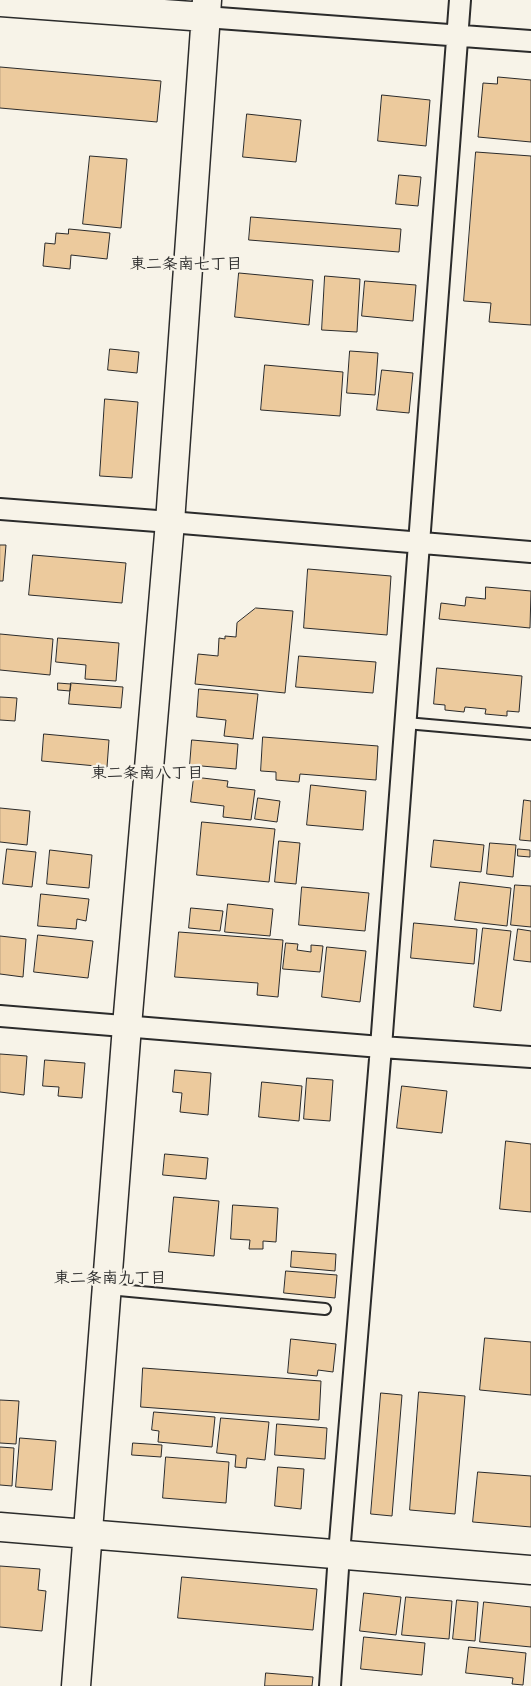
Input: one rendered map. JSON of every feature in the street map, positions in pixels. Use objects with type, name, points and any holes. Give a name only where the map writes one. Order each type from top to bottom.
[{"type":"street","points":[[330,1686],[420,544],[460,0]]},
{"type":"street","points":[[0,2],[206,8],[457,36],[531,41]]},
{"type":"street","points":[[76,1686],[127,1026],[170,522],[206,8]]},
{"type":"street","points":[[0,509],[531,552]]},
{"type":"street","points":[[0,1016],[381,1047],[531,1057]]},
{"type":"street","points":[[0,1527],[531,1570]]},
{"type":"lane","points":[[406,723],[531,734]]},
{"type":"lane","points":[[107,1289],[325,1308]]},
{"type":"building","points":[[0,67],[161,81],[157,122],[0,108]]},
{"type":"building","points":[[498,77],[531,80],[531,142],[478,137],[483,83],[497,84]]},
{"type":"building","points":[[382,95],[430,100],[426,146],[378,141]]},
{"type":"building","points":[[247,114],[301,120],[296,162],[243,157]]},
{"type":"building","points":[[476,152],[531,156],[531,325],[489,322],[491,303],[464,301]]},
{"type":"building","points":[[90,156],[127,159],[121,228],[83,224]]},
{"type":"building","points":[[399,175],[421,177],[418,206],[396,204]]},
{"type":"building","points":[[251,217],[401,229],[399,252],[249,240]]},
{"type":"building","points":[[69,229],[110,233],[107,259],[71,255],[70,269],[43,266],[45,243],[55,244],[56,233],[68,234]]},
{"type":"building","points":[[239,273],[313,280],[309,325],[235,317]]},
{"type":"building","points":[[325,276],[360,279],[357,332],[322,330]]},
{"type":"building","points":[[365,281],[416,285],[413,321],[362,316]]},
{"type":"building","points":[[110,349],[139,352],[137,373],[108,370]]},
{"type":"building","points":[[350,351],[378,353],[375,395],[347,393]]},
{"type":"building","points":[[265,365],[343,372],[340,416],[261,410]]},
{"type":"building","points":[[382,370],[413,373],[409,413],[377,410]]},
{"type":"building","points":[[105,399],[138,402],[132,478],[100,476]]},
{"type":"building","points":[[0,545],[6,545],[3,581],[0,581]]},
{"type":"building","points":[[33,555],[126,563],[122,603],[29,595]]},
{"type":"building","points":[[308,569],[391,576],[387,635],[304,628]]},
{"type":"building","points":[[486,587],[531,591],[530,628],[439,619],[441,603],[465,606],[466,597],[485,599]]},
{"type":"building","points":[[256,608],[293,611],[285,693],[195,684],[198,654],[218,656],[219,638],[225,639],[225,636],[236,637],[237,623]]},
{"type":"building","points":[[0,634],[53,639],[50,675],[0,670]]},
{"type":"building","points":[[58,638],[119,643],[116,681],[85,679],[86,665],[56,662]]},
{"type":"building","points":[[299,656],[376,662],[373,693],[296,687]]},
{"type":"building","points":[[437,668],[522,676],[519,712],[507,711],[507,716],[485,714],[486,709],[465,707],[464,712],[445,710],[445,705],[434,704]]},
{"type":"building","points":[[58,683],[71,684],[70,691],[58,690]]},
{"type":"building","points":[[71,683],[123,687],[121,708],[69,704]]},
{"type":"building","points":[[199,689],[258,694],[253,739],[224,736],[226,720],[197,717]]},
{"type":"building","points":[[0,697],[17,698],[15,721],[0,720]]},
{"type":"building","points":[[44,734],[109,740],[107,767],[42,761]]},
{"type":"building","points":[[263,737],[378,746],[376,780],[300,774],[299,782],[276,780],[276,772],[261,771]]},
{"type":"building","points":[[192,740],[238,744],[236,769],[190,765]]},
{"type":"building","points":[[194,777],[228,781],[227,787],[255,790],[251,820],[223,817],[224,806],[191,802]]},
{"type":"building","points":[[311,785],[366,791],[363,830],[307,825]]},
{"type":"building","points":[[258,798],[280,801],[277,822],[255,819]]},
{"type":"building","points":[[524,800],[531,801],[531,841],[520,840]]},
{"type":"building","points":[[0,808],[30,811],[27,845],[0,842]]},
{"type":"building","points":[[202,822],[275,829],[269,882],[197,875]]},
{"type":"building","points":[[434,840],[484,845],[481,872],[431,867]]},
{"type":"building","points":[[279,841],[300,843],[296,884],[275,882]]},
{"type":"building","points":[[490,843],[516,845],[513,877],[487,874]]},
{"type":"building","points":[[7,849],[36,852],[32,887],[3,884]]},
{"type":"building","points":[[518,849],[530,850],[530,857],[518,856]]},
{"type":"building","points":[[50,850],[92,855],[89,888],[47,884]]},
{"type":"building","points":[[460,882],[511,888],[507,926],[455,920]]},
{"type":"building","points":[[515,885],[531,886],[531,927],[511,925]]},
{"type":"building","points":[[302,887],[369,893],[365,931],[299,925]]},
{"type":"building","points":[[41,894],[89,899],[86,921],[77,919],[76,929],[38,926]]},
{"type":"building","points":[[228,904],[273,909],[270,936],[225,932]]},
{"type":"building","points":[[191,908],[223,911],[220,931],[189,928]]},
{"type":"building","points":[[414,923],[477,929],[474,964],[411,958]]},
{"type":"building","points":[[483,928],[511,931],[501,1011],[474,1007]]},
{"type":"building","points":[[518,929],[531,931],[531,962],[514,960]]},
{"type":"building","points":[[179,932],[283,940],[278,997],[257,995],[258,983],[175,977]]},
{"type":"building","points":[[38,935],[93,941],[88,978],[34,972]]},
{"type":"building","points":[[0,936],[26,939],[23,977],[0,974]]},
{"type":"building","points":[[286,943],[298,944],[297,950],[311,952],[311,945],[323,946],[320,972],[283,969]]},
{"type":"building","points":[[327,947],[366,951],[360,1002],[322,997]]},
{"type":"building","points":[[0,1054],[27,1056],[24,1095],[0,1092]]},
{"type":"building","points":[[45,1060],[85,1063],[82,1098],[58,1096],[59,1087],[43,1086]]},
{"type":"building","points":[[175,1070],[211,1073],[208,1115],[180,1112],[182,1093],[173,1092]]},
{"type":"building","points":[[307,1078],[333,1080],[330,1121],[304,1119]]},
{"type":"building","points":[[262,1082],[302,1086],[299,1121],[259,1117]]},
{"type":"building","points":[[402,1086],[447,1091],[442,1133],[397,1128]]},
{"type":"building","points":[[506,1141],[531,1144],[531,1212],[500,1209]]},
{"type":"building","points":[[165,1154],[208,1158],[206,1179],[163,1175]]},
{"type":"building","points":[[174,1197],[219,1201],[214,1256],[169,1252]]},
{"type":"building","points":[[233,1205],[278,1208],[276,1242],[263,1241],[263,1249],[249,1249],[250,1240],[231,1239]]},
{"type":"building","points":[[292,1251],[336,1254],[335,1271],[291,1267]]},
{"type":"building","points":[[286,1271],[337,1275],[335,1298],[284,1293]]},
{"type":"building","points":[[485,1338],[531,1342],[531,1395],[480,1390]]},
{"type":"building","points":[[291,1339],[336,1344],[333,1372],[318,1370],[317,1376],[288,1373]]},
{"type":"building","points":[[143,1368],[321,1381],[319,1420],[141,1407]]},
{"type":"building","points":[[419,1392],[465,1396],[455,1514],[410,1510]]},
{"type":"building","points":[[381,1393],[402,1395],[392,1516],[371,1514]]},
{"type":"building","points":[[0,1400],[19,1401],[16,1444],[0,1443]]},
{"type":"building","points":[[154,1412],[215,1417],[212,1447],[158,1442],[159,1431],[152,1430]]},
{"type":"building","points":[[221,1418],[269,1422],[265,1460],[247,1458],[246,1468],[235,1467],[236,1455],[217,1453]]},
{"type":"building","points":[[277,1424],[327,1428],[325,1459],[275,1455]]},
{"type":"building","points":[[20,1438],[56,1441],[52,1490],[16,1487]]},
{"type":"building","points":[[133,1443],[162,1445],[161,1457],[132,1455]]},
{"type":"building","points":[[0,1447],[14,1448],[12,1486],[0,1485]]},
{"type":"building","points":[[166,1457],[229,1462],[226,1503],[163,1498]]},
{"type":"building","points":[[278,1467],[304,1469],[301,1509],[275,1506]]},
{"type":"building","points":[[478,1472],[531,1476],[531,1527],[473,1522]]},
{"type":"building","points":[[0,1566],[40,1569],[38,1590],[46,1591],[42,1631],[0,1627]]},
{"type":"building","points":[[182,1577],[317,1589],[313,1630],[178,1618]]},
{"type":"building","points":[[364,1593],[401,1597],[396,1635],[360,1631]]},
{"type":"building","points":[[406,1597],[452,1601],[449,1639],[402,1635]]},
{"type":"building","points":[[457,1600],[478,1602],[475,1641],[453,1639]]},
{"type":"building","points":[[484,1602],[531,1607],[531,1647],[480,1642]]},
{"type":"building","points":[[364,1637],[425,1643],[422,1675],[361,1669]]},
{"type":"building","points":[[469,1647],[526,1653],[523,1685],[512,1684],[513,1678],[466,1673]]},
{"type":"building","points":[[266,1673],[313,1677],[312,1686],[265,1686]]},
{"type":"district","name":"東二条南七丁目","points":[[186,265]]},
{"type":"district","name":"東二条南八丁目","points":[[147,774]]},
{"type":"district","name":"東二条南九丁目","points":[[110,1279]]}]
